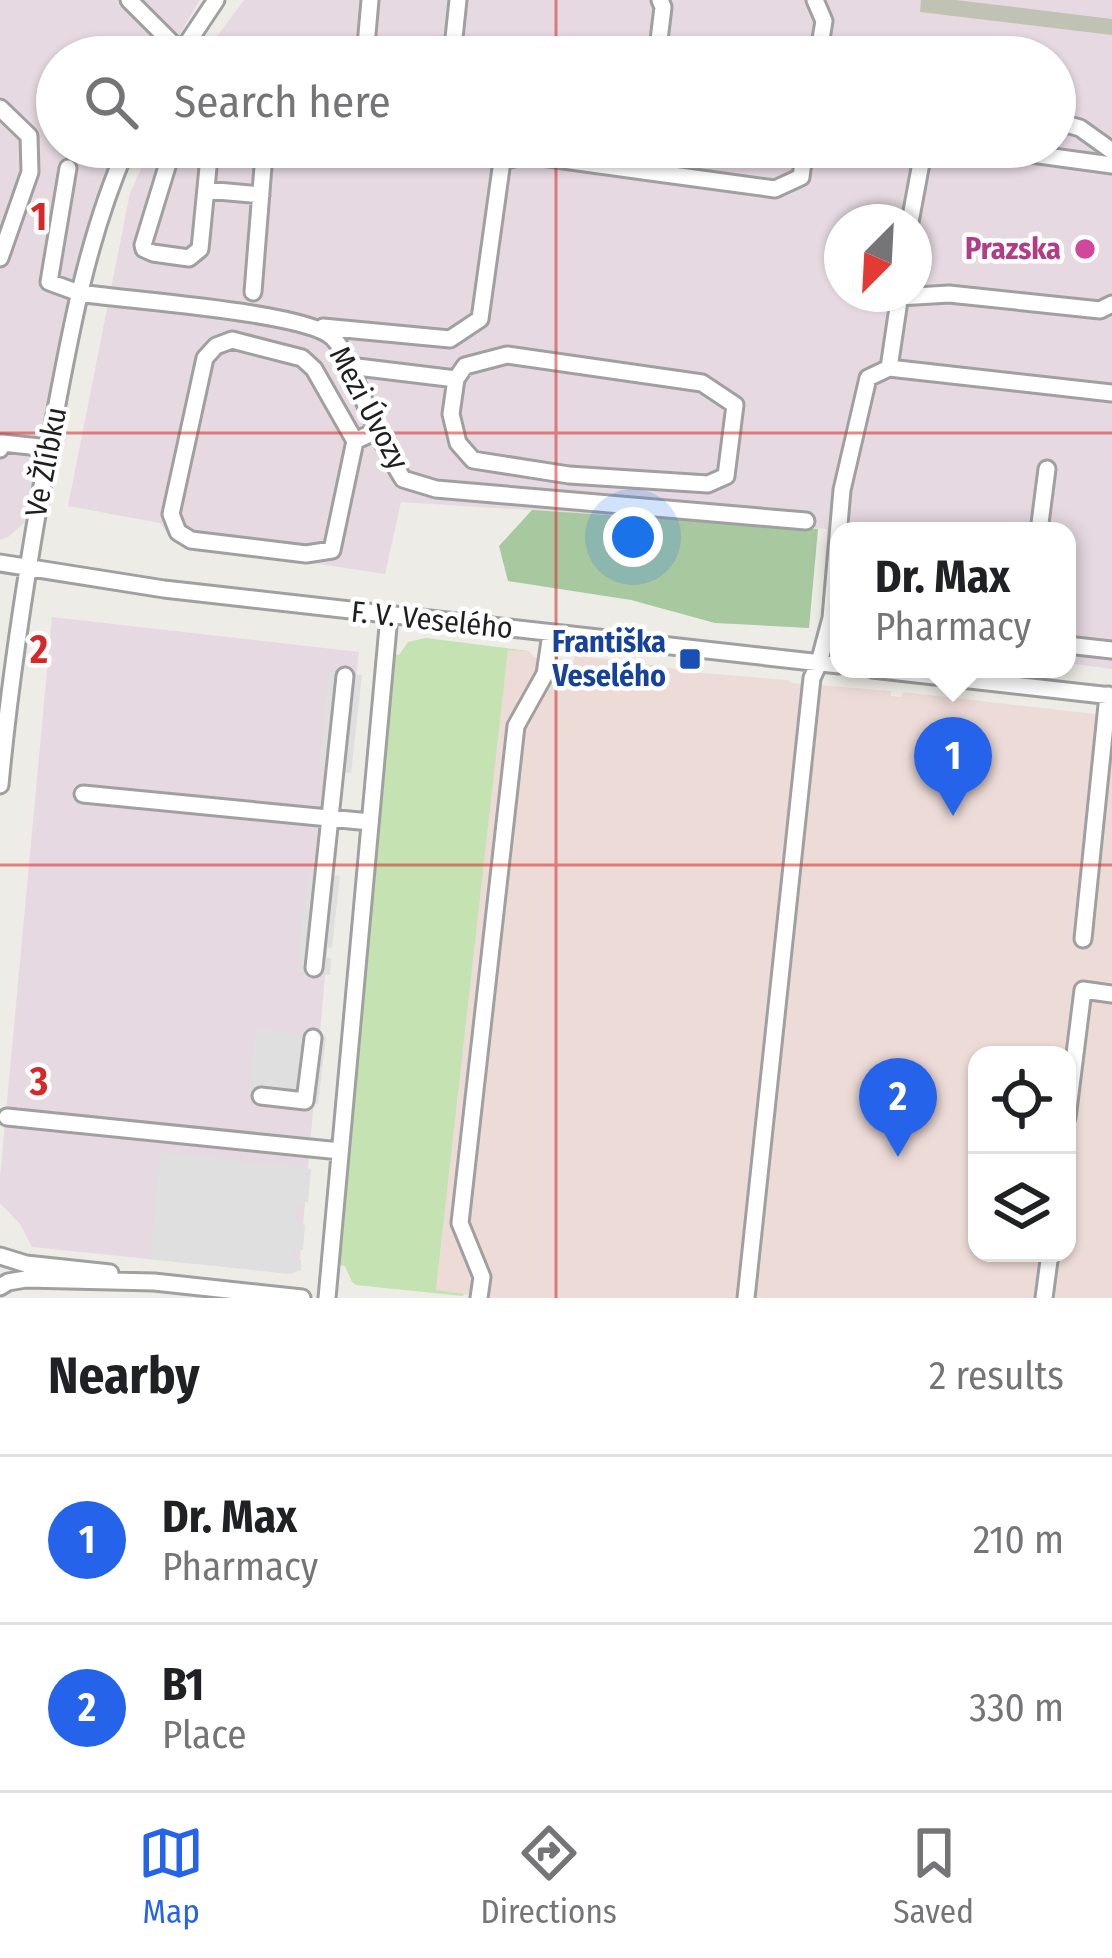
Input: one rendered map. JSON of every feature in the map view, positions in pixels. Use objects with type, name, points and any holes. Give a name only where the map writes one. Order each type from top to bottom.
[{"type":"street","points":[[129,0],[165,36]]},
{"type":"street","points":[[192,36],[216,0]]},
{"type":"street","points":[[366,36],[370,0]]},
{"type":"street","points":[[454,36],[458,0]]},
{"type":"street","points":[[660,0],[660,36]]},
{"type":"street","points":[[814,0],[824,21],[822,36]]},
{"type":"street","points":[[0,108],[29,136],[30,172],[0,258]]},
{"type":"street","points":[[1076,127],[1112,151]]},
{"type":"street","points":[[1076,160],[1112,164]]},
{"type":"street","points":[[68,168],[50,282],[79,293]]},
{"type":"street","name":"Ve Žlíbku","points":[[0,785],[27,567],[49,448],[79,293],[119,168]]},
{"type":"street","points":[[167,168],[143,245],[153,254],[189,258],[197,254],[206,168]]},
{"type":"street","points":[[253,292],[263,168]]},
{"type":"street","points":[[314,326],[450,339],[480,319],[501,168]]},
{"type":"street","points":[[621,168],[775,189],[801,177],[802,168]]},
{"type":"street","points":[[913,204],[920,168]]},
{"type":"street","points":[[206,190],[261,195]]},
{"type":"street","name":"Mezi Úvozy","points":[[79,293],[314,326],[332,337],[349,366],[385,451],[403,479],[436,489],[806,521]]},
{"type":"street","points":[[932,295],[1100,310],[1112,304]]},
{"type":"street","points":[[889,368],[897,312]]},
{"type":"street","points":[[232,340],[302,358],[314,369],[355,441],[332,550],[306,554],[191,541],[178,532],[171,514],[205,358],[216,346],[232,340]]},
{"type":"street","points":[[507,355],[702,382],[735,405],[726,476],[708,484],[569,475],[473,460],[458,443],[454,429],[456,379],[465,367],[507,355]]},
{"type":"street","points":[[349,366],[456,379]]},
{"type":"street","points":[[840,522],[842,490],[868,378],[889,368],[1112,393]]},
{"type":"street","points":[[355,441],[376,431]]},
{"type":"street","points":[[0,445],[49,448]]},
{"type":"street","points":[[1040,522],[1047,469]]},
{"type":"street","name":"F. V. Veselého","points":[[0,562],[164,590],[830,664]]},
{"type":"street","points":[[327,1298],[389,616]]},
{"type":"street","points":[[746,1298],[811,685],[830,632]]},
{"type":"street","points":[[479,1298],[482,1277],[460,1223],[516,726],[545,674],[551,634]]},
{"type":"street","points":[[1076,644],[1112,650]]},
{"type":"street","points":[[314,968],[345,676]]},
{"type":"street","points":[[954,678],[1110,695],[1083,939]]},
{"type":"street","points":[[83,794],[370,823]]},
{"type":"street","points":[[1076,1046],[1083,990],[1112,994]]},
{"type":"street","points":[[261,1096],[305,1101],[313,1038]]},
{"type":"street","points":[[7,1117],[340,1151]]},
{"type":"street","points":[[0,1256],[13,1262],[111,1273],[153,1290]]},
{"type":"street","points":[[1044,1298],[1049,1262]]},
{"type":"street","points":[[0,1287],[26,1279],[302,1298]]},
{"type":"shaded area","points":[[0,0],[200,0],[179,36],[36,36],[36,168],[110,168],[88,223],[25,522],[0,540]]},
{"type":"shaded area","points":[[244,0],[1112,0],[1112,669],[1076,664],[1076,522],[830,522],[830,559],[827,529],[401,502],[385,574],[174,542],[160,523],[68,506],[130,193],[141,168],[1076,168],[1076,36],[217,36]]},
{"type":"shaded area","points":[[921,0],[1112,19],[1112,35],[920,12]]},
{"type":"shaded area","points":[[52,617],[359,652],[336,850],[300,1259],[286,1273],[32,1247],[20,1224],[0,1203]]},
{"type":"shaded area","points":[[508,649],[529,651],[534,657],[625,661],[891,691],[891,696],[901,697],[903,692],[1112,716],[1112,1298],[496,1298],[436,1291]]},
{"type":"shaded area","points":[[329,671],[362,675],[351,773],[319,769]]},
{"type":"shaded area","points":[[308,872],[340,876],[332,948],[323,947],[322,957],[331,958],[330,975],[297,971]]},
{"type":"shaded area","points":[[256,1029],[326,1037],[318,1104],[248,1097]]},
{"type":"shaded area","points":[[161,1152],[311,1169],[308,1202],[298,1202],[295,1223],[305,1225],[303,1250],[293,1249],[292,1258],[301,1260],[301,1270],[290,1274],[150,1259]]},
{"type":"green space","points":[[532,510],[818,529],[809,628],[715,623],[631,600],[508,581],[499,546]]},
{"type":"green space","points":[[426,638],[529,651],[508,650],[436,1290],[465,1294],[462,1296],[356,1285],[345,1266],[338,1265],[393,654],[399,655],[408,642]]},
{"type":"place","name":"Prazska","points":[[1085,249]]},
{"type":"place","name":"Františka Veselého","points":[[690,659]]},
{"type":"place","name":"Dr. Max","points":[[953,816]]},
{"type":"place","name":"B1","points":[[898,1157]]}]
